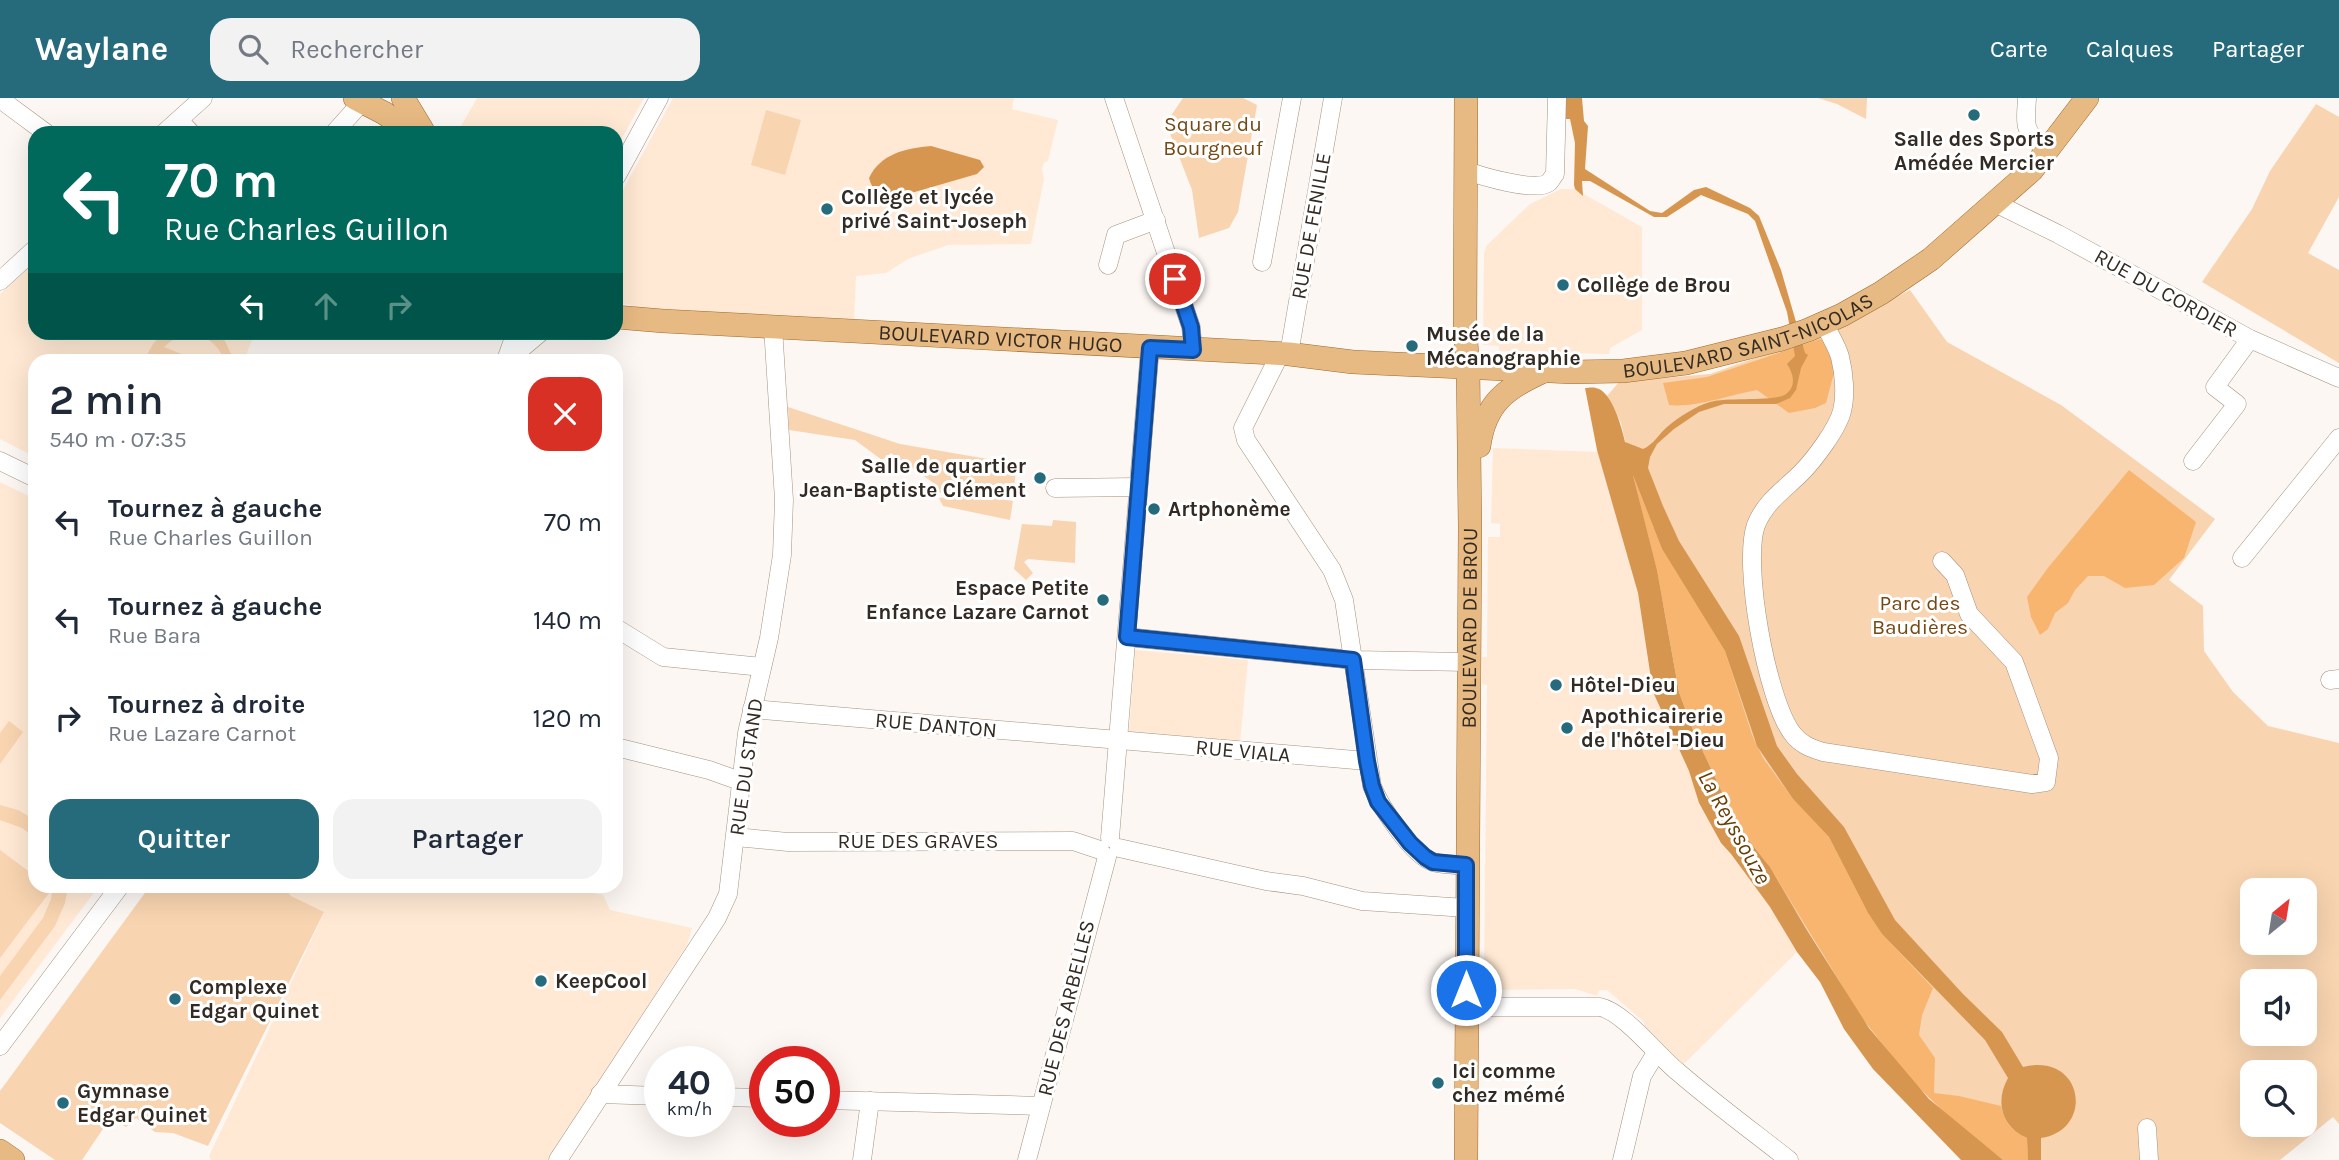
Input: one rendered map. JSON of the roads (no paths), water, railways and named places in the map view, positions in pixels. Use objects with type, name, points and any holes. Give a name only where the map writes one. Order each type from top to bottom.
[{"type":"main road","points":[[404,98],[417,126]]},
{"type":"main road","name":"BOULEVARD DE BROU","points":[[1465,1160],[1470,528],[1465,329],[1466,98]]},
{"type":"main road","name":"BOULEVARD SAINT-NICOLAS","points":[[1995,203],[2074,98]]},
{"type":"main road","name":"BOULEVARD SAINT-NICOLAS","points":[[1468,367],[1579,372],[1623,371],[1686,363],[1782,339],[1824,323],[1912,273],[1995,203],[2032,170],[2087,98]]},
{"type":"main road","points":[[359,100],[411,126]]},
{"type":"main road","name":"BOULEVARD VICTOR HUGO","points":[[623,317],[1284,354],[1353,362],[1468,367]]},
{"type":"main road","points":[[1470,528],[1485,417],[1497,400],[1520,382],[1546,370]]},
{"type":"main road","points":[[0,1151],[13,1160]]},
{"type":"street","points":[[185,126],[203,98]]},
{"type":"street","points":[[623,164],[659,98]]},
{"type":"street","points":[[1114,98],[1191,327],[1193,350]]},
{"type":"street","points":[[1262,262],[1292,98]]},
{"type":"street","name":"RUE DE FENILLE","points":[[1334,98],[1284,354],[1243,428],[1246,440],[1332,570],[1344,600],[1353,660]]},
{"type":"street","points":[[1465,170],[1491,179],[1546,185],[1555,174],[1557,98]]},
{"type":"street","points":[[2027,98],[2026,125],[2029,134],[2040,144]]},
{"type":"street","points":[[1,99],[37,126]]},
{"type":"street","points":[[339,126],[359,100]]},
{"type":"street","name":"RUE DU CORDIER","points":[[1995,203],[2058,234],[2250,339],[2339,378]]},
{"type":"street","points":[[1108,265],[1116,235],[1156,220]]},
{"type":"street","points":[[0,281],[28,255]]},
{"type":"street","points":[[1824,323],[1839,356],[1844,384],[1842,410],[1837,422],[1802,472],[1765,507],[1755,527],[1752,552],[1755,606],[1769,675],[1782,716],[1800,741],[1823,752],[2032,784],[2046,782],[2049,758],[2014,662],[1969,614],[1955,575],[1942,561]]},
{"type":"street","name":"RUE DU STAND","points":[[558,1160],[724,906],[731,882],[740,781],[752,709],[769,638],[782,555],[784,500],[773,327]]},
{"type":"street","points":[[2193,461],[2237,404],[2215,387],[2250,339]]},
{"type":"street","points":[[514,354],[531,340]]},
{"type":"street","name":"RUE DES ARBELLES","points":[[1027,1160],[1109,848],[1150,348]]},
{"type":"street","points":[[2242,558],[2339,438]]},
{"type":"street","points":[[0,461],[28,475]]},
{"type":"street","points":[[1055,488],[1138,487]]},
{"type":"street","points":[[623,632],[663,657],[762,667]]},
{"type":"street","points":[[1127,637],[1353,660],[1468,662]]},
{"type":"street","points":[[1353,660],[1367,761],[1378,802],[1410,843],[1433,862],[1466,865]]},
{"type":"street","name":"RUE DANTON","points":[[752,709],[1119,741]]},
{"type":"street","name":"RUE VIALA","points":[[1119,741],[1367,761]]},
{"type":"street","points":[[623,749],[709,770],[740,781]]},
{"type":"street","name":"RUE DES GRAVES","points":[[736,837],[788,842],[1073,841],[1266,881],[1303,886],[1362,901],[1466,908]]},
{"type":"street","points":[[0,1046],[115,893]]},
{"type":"street","points":[[1466,1007],[1605,1008],[1638,1033],[1656,1053],[1790,1160]]},
{"type":"street","points":[[1622,1160],[1642,1076],[1656,1053]]},
{"type":"street","points":[[600,1094],[644,1095]]},
{"type":"street","points":[[840,1100],[1041,1106]]},
{"type":"street","points":[[862,1160],[870,1101]]},
{"type":"street","points":[[2147,1128],[2149,1160]]},
{"type":"water","name":"La Reyssouze","points":[[1566,98],[1582,98],[1584,121],[1588,126],[1585,169],[1650,211],[1662,213],[1694,190],[1706,187],[1750,208],[1759,216],[1781,270],[1805,353],[1808,355],[1801,368],[1796,390],[1790,398],[1776,404],[1724,404],[1699,412],[1657,444],[1648,468],[1679,541],[1739,636],[1777,746],[1797,774],[1844,827],[1895,920],[2002,1032],[2023,1067],[2044,1065],[2059,1071],[2070,1081],[2075,1094],[2075,1108],[2070,1121],[2058,1132],[2041,1138],[2041,1160],[2028,1160],[2027,1138],[2006,1120],[2001,1104],[2008,1078],[1985,1040],[1882,934],[1868,913],[1829,837],[1793,799],[1757,746],[1725,651],[1662,549],[1633,475],[1657,570],[1679,692],[1693,730],[1729,807],[1747,838],[1770,867],[1869,1028],[1929,1099],[2003,1160],[1961,1160],[1873,1069],[1844,1029],[1820,982],[1797,952],[1770,907],[1721,843],[1699,803],[1689,771],[1653,692],[1638,593],[1597,450],[1585,388],[1596,388],[1607,396],[1625,442],[1643,449],[1667,427],[1704,404],[1772,398],[1786,394],[1792,387],[1793,379],[1787,364],[1795,356],[1787,312],[1755,221],[1748,214],[1701,195],[1667,217],[1654,217],[1590,181],[1582,181],[1583,196],[1575,189],[1575,143],[1570,119],[1565,119]]},
{"type":"water","points":[[931,146],[980,160],[984,167],[977,174],[894,198],[878,193],[870,183],[869,178],[874,170],[887,158],[912,148]]},
{"type":"place","name":"Salle des Sports Amédée Mercier","points":[[1974,115]]},
{"type":"place","name":"Collège et lycée privé Saint-Joseph","points":[[827,209]]},
{"type":"place","name":"Collège de Brou","points":[[1563,285]]},
{"type":"place","name":"Musée de la Mécanographie","points":[[1412,346]]},
{"type":"place","name":"Salle de quartier Jean-Baptiste Clément","points":[[1040,478]]},
{"type":"place","name":"Artphonème","points":[[1154,509]]},
{"type":"place","name":"Espace Petite Enfance Lazare Carnot","points":[[1103,600]]},
{"type":"place","name":"Hôtel-Dieu","points":[[1556,685]]},
{"type":"place","name":"Apothicairerie de l'hôtel-Dieu","points":[[1567,728]]},
{"type":"place","name":"KeepCool","points":[[541,981]]},
{"type":"place","name":"Complexe Edgar Quinet","points":[[175,999]]},
{"type":"place","name":"Ici comme chez mémé","points":[[1438,1083]]},
{"type":"place","name":"Gymnase Edgar Quinet","points":[[63,1103]]},
{"type":"park label","name":"Square du Bourgneuf","points":[[1213,136]]},
{"type":"park label","name":"Parc des Baudières","points":[[1920,615]]}]
